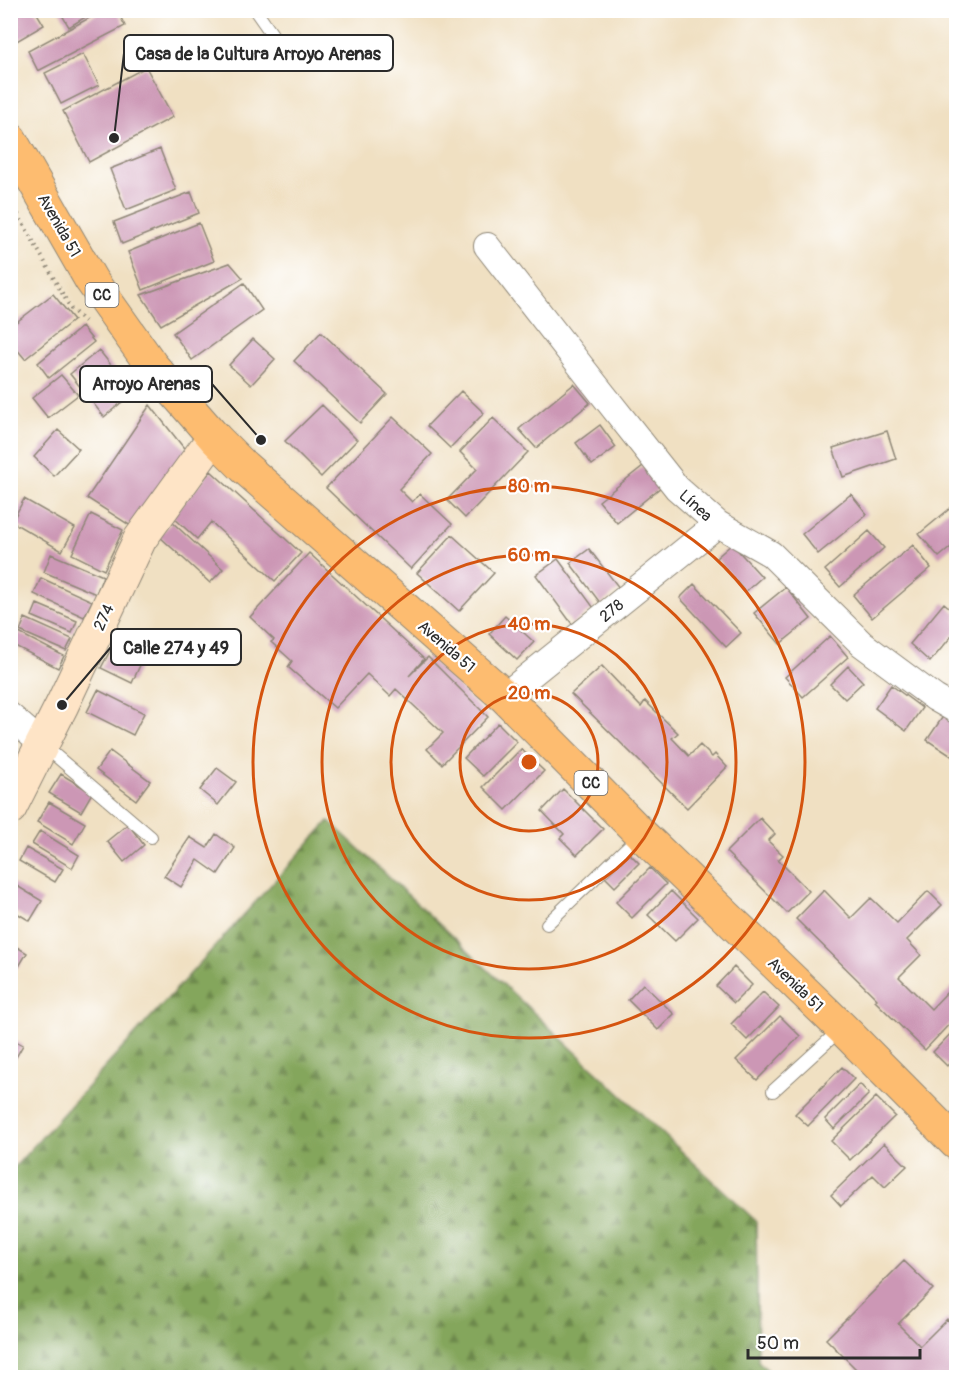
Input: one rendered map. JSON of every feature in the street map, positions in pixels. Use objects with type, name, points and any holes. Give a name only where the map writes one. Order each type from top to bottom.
[{"type":"main road","name":"Avenida 51","points":[[10,139],[91,280],[152,366],[214,437],[244,467],[504,696],[641,834],[842,1028],[957,1143]]},
{"type":"street","name":"Línea","points":[[487,246],[677,488],[718,524],[771,554],[862,644],[935,698],[957,710]]},
{"type":"street","name":"274","points":[[10,807],[62,705],[140,539],[214,437]]},
{"type":"street","name":"278","points":[[504,696],[718,524]]},
{"type":"street","points":[[10,716],[42,744]]},
{"type":"lane","points":[[255,10],[283,50]]},
{"type":"lane","points":[[42,744],[151,837]]},
{"type":"lane","points":[[547,924],[641,834]]},
{"type":"lane","points":[[773,1091],[842,1028]]},
{"type":"green space","points":[[329,821],[756,1221],[758,1361],[775,1377],[11,1377],[11,1171]]},
{"type":"building","points":[[10,10],[35,10],[44,25],[10,45]]},
{"type":"building","points":[[59,10],[97,10],[69,27]]},
{"type":"building","points":[[104,10],[117,10],[125,26],[38,71],[28,51]]},
{"type":"building","points":[[83,54],[99,85],[61,104],[45,73]]},
{"type":"building","points":[[146,67],[173,117],[89,162],[63,111]]},
{"type":"building","points":[[160,149],[176,190],[126,210],[110,169]]},
{"type":"building","points":[[191,192],[199,213],[122,244],[114,222]]},
{"type":"building","points":[[199,223],[214,261],[143,290],[128,252]]},
{"type":"building","points":[[230,263],[243,278],[161,325],[141,295]]},
{"type":"building","points":[[244,283],[262,310],[192,360],[173,333]]},
{"type":"building","points":[[53,294],[74,320],[25,359],[10,341],[10,327]]},
{"type":"building","points":[[82,327],[94,342],[49,378],[38,363]]},
{"type":"building","points":[[321,332],[387,394],[360,423],[294,361]]},
{"type":"building","points":[[253,339],[275,359],[251,385],[229,365]]},
{"type":"building","points":[[99,350],[133,393],[104,417],[70,374]]},
{"type":"building","points":[[61,375],[78,395],[48,418],[32,398]]},
{"type":"building","points":[[574,384],[590,403],[536,448],[519,429]]},
{"type":"building","points":[[461,391],[484,413],[450,448],[427,426]]},
{"type":"building","points":[[150,405],[187,452],[134,528],[87,498]]},
{"type":"building","points":[[322,405],[357,440],[321,477],[285,441]]},
{"type":"building","points":[[393,417],[432,454],[399,489],[412,502],[420,494],[452,524],[411,569],[326,488]]},
{"type":"building","points":[[493,418],[528,452],[465,518],[447,500],[477,469],[460,452]]},
{"type":"building","points":[[600,425],[616,447],[592,465],[576,443]]},
{"type":"building","points":[[58,430],[79,449],[54,476],[34,457]]},
{"type":"building","points":[[887,431],[896,459],[843,477],[833,448]]},
{"type":"building","points":[[643,466],[661,487],[617,523],[599,501]]},
{"type":"building","points":[[211,471],[301,553],[275,581],[211,522],[197,539],[172,516]]},
{"type":"building","points":[[851,494],[867,514],[818,554],[802,534]]},
{"type":"building","points":[[24,499],[75,528],[62,551],[12,522]]},
{"type":"building","points":[[953,506],[956,510],[956,543],[939,557],[919,534]]},
{"type":"building","points":[[91,514],[123,530],[104,570],[72,554]]},
{"type":"building","points":[[172,522],[223,569],[210,583],[159,536]]},
{"type":"building","points":[[869,531],[884,548],[840,587],[825,570]]},
{"type":"building","points":[[452,535],[494,573],[459,611],[417,573]]},
{"type":"building","points":[[732,544],[762,577],[745,592],[716,558]]},
{"type":"building","points":[[913,545],[931,568],[872,618],[853,595]]},
{"type":"building","points":[[589,549],[620,589],[601,604],[570,563]]},
{"type":"building","points":[[309,553],[424,659],[409,676],[428,657],[488,717],[442,764],[427,749],[443,733],[396,689],[390,696],[367,674],[335,708],[288,667],[292,661],[271,642],[274,640],[250,617]]},
{"type":"building","points":[[51,554],[103,576],[96,594],[44,572]]},
{"type":"building","points":[[558,559],[594,608],[572,624],[536,575]]},
{"type":"building","points":[[41,578],[92,601],[84,617],[34,594]]},
{"type":"building","points":[[694,584],[741,633],[726,647],[680,598]]},
{"type":"building","points":[[786,587],[811,619],[780,644],[754,613]]},
{"type":"building","points":[[944,603],[956,613],[956,631],[930,662],[910,644]]},
{"type":"building","points":[[37,604],[77,621],[72,633],[32,616]]},
{"type":"building","points":[[505,616],[534,642],[517,660],[489,634]]},
{"type":"building","points":[[25,618],[72,639],[66,651],[20,631]]},
{"type":"building","points":[[17,632],[64,656],[58,668],[11,644]]},
{"type":"building","points":[[830,636],[848,657],[803,697],[785,677]]},
{"type":"building","points":[[111,649],[141,663],[132,683],[101,668]]},
{"type":"building","points":[[602,666],[641,707],[645,701],[678,733],[672,738],[689,756],[700,745],[712,757],[715,754],[727,767],[687,808],[571,694]]},
{"type":"building","points":[[848,666],[863,682],[845,699],[830,684]]},
{"type":"building","points":[[891,685],[922,708],[906,731],[875,708]]},
{"type":"building","points":[[98,690],[144,713],[133,735],[87,712]]},
{"type":"building","points":[[944,715],[956,723],[956,759],[927,740]]},
{"type":"building","points":[[498,723],[517,742],[483,776],[464,758]]},
{"type":"building","points":[[521,749],[544,771],[506,810],[483,787]]},
{"type":"building","points":[[110,751],[150,781],[136,800],[96,770]]},
{"type":"building","points":[[217,768],[236,782],[218,805],[200,790]]},
{"type":"building","points":[[61,774],[92,793],[81,812],[49,793]]},
{"type":"building","points":[[563,789],[603,829],[577,855],[560,838],[564,834],[542,811]]},
{"type":"building","points":[[49,802],[85,823],[73,844],[37,822]]},
{"type":"building","points":[[760,818],[775,834],[768,841],[783,855],[778,860],[809,891],[787,913],[726,852]]},
{"type":"building","points":[[128,824],[144,845],[124,862],[107,841]]},
{"type":"building","points":[[40,831],[79,855],[72,868],[32,844]]},
{"type":"building","points":[[216,834],[235,848],[218,874],[198,860],[181,887],[164,876],[190,837],[207,848]]},
{"type":"building","points":[[26,848],[63,869],[55,882],[19,861]]},
{"type":"building","points":[[626,850],[639,863],[615,887],[603,875]]},
{"type":"building","points":[[650,868],[666,884],[632,918],[616,902]]},
{"type":"building","points":[[12,883],[42,901],[30,921],[10,909],[10,885]]},
{"type":"building","points":[[824,890],[851,918],[871,898],[897,923],[928,891],[942,905],[907,940],[921,955],[899,977],[931,1009],[953,986],[956,990],[956,1017],[925,1050],[796,919]]},
{"type":"building","points":[[671,891],[698,918],[675,941],[648,915]]},
{"type":"building","points":[[10,943],[27,953],[18,968],[10,964]]},
{"type":"building","points":[[734,967],[752,985],[734,1003],[716,986]]},
{"type":"building","points":[[643,984],[674,1014],[658,1030],[628,1000]]},
{"type":"building","points":[[763,992],[779,1007],[747,1040],[731,1024]]},
{"type":"building","points":[[780,1016],[800,1036],[757,1080],[736,1060]]},
{"type":"building","points":[[956,1028],[956,1056],[947,1066],[933,1052]]},
{"type":"building","points":[[10,1038],[23,1045],[15,1059],[10,1056]]},
{"type":"building","points":[[842,1067],[854,1079],[808,1126],[795,1114]]},
{"type":"building","points":[[860,1084],[869,1094],[834,1129],[825,1119]]},
{"type":"building","points":[[876,1097],[895,1116],[850,1160],[831,1141]]},
{"type":"building","points":[[884,1143],[907,1166],[885,1187],[873,1175],[841,1206],[831,1195]]},
{"type":"building","points":[[904,1261],[933,1289],[898,1324],[920,1346],[947,1319],[956,1329],[956,1367],[946,1377],[864,1377],[826,1339]]},
{"type":"place","name":"Casa de la Cultura Arroyo Arenas","points":[[114,138]]},
{"type":"place","name":"Arroyo Arenas","points":[[261,440]]},
{"type":"place","name":"Calle 274 y 49","points":[[62,705]]}]
